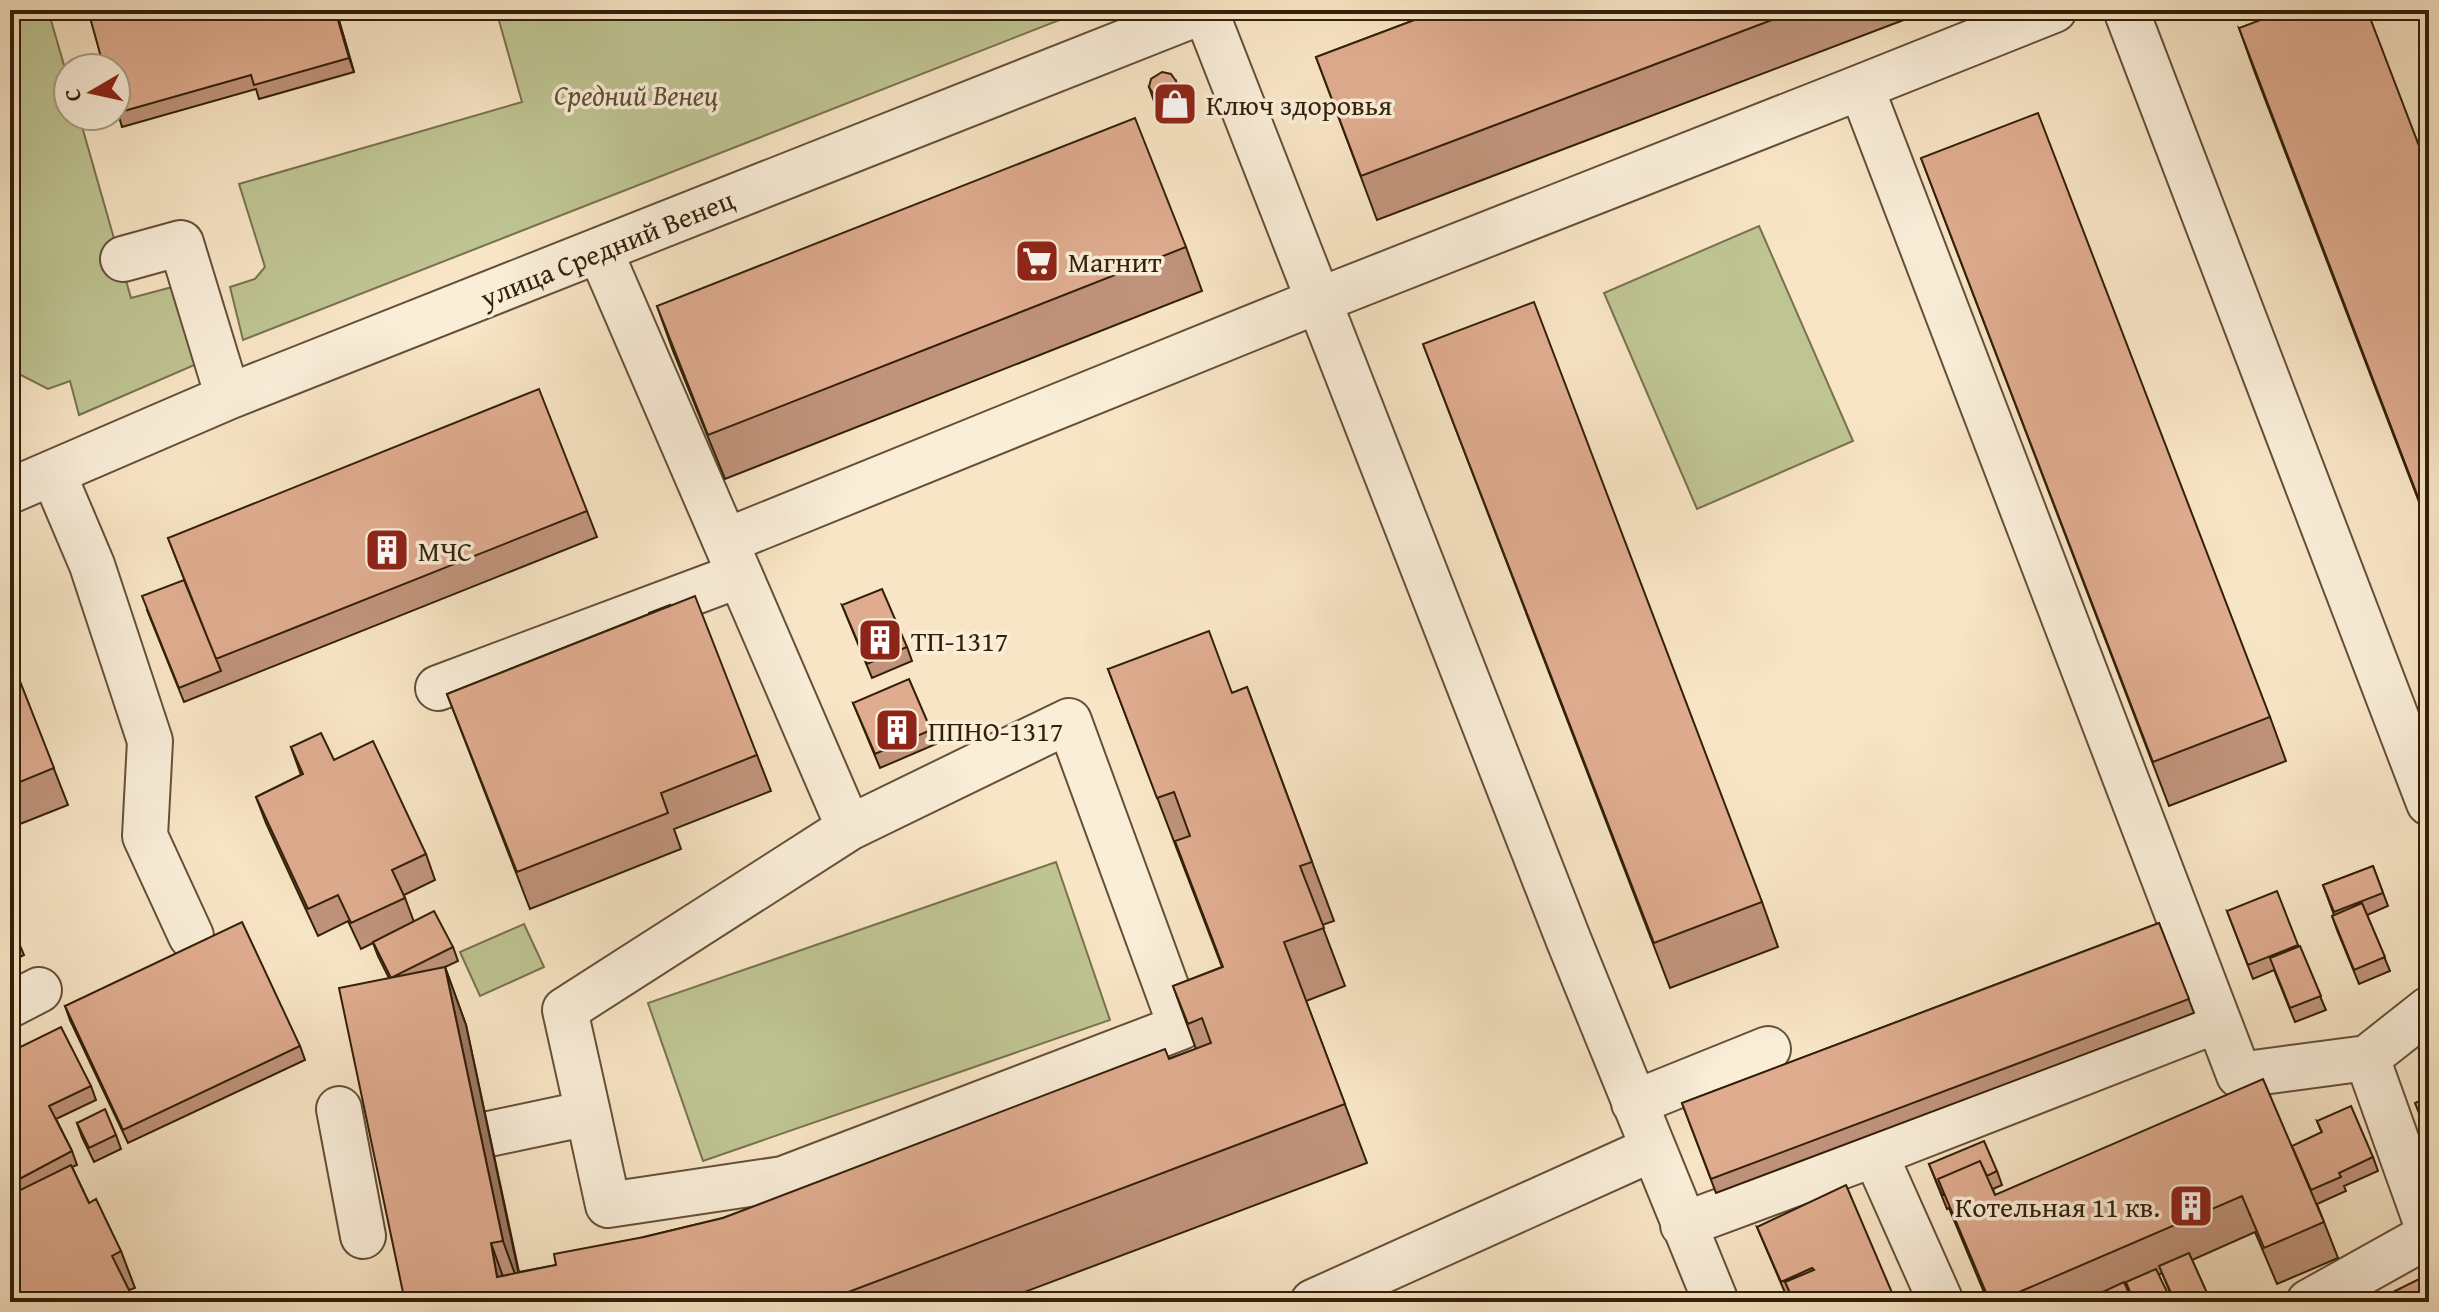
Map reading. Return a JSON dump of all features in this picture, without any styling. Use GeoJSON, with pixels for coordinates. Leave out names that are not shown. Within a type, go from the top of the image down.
{"type":"FeatureCollection","features":[{"type":"Feature","properties":{"kind":"street"},"geometry":{"type":"LineString","coordinates":[[1206,10],[1652,1149],[1716,1302]]}},
{"type":"Feature","properties":{"kind":"street","name":"улица Средний Венец"},"geometry":{"type":"LineString","coordinates":[[10,491],[228,397],[1206,10]]}},
{"type":"Feature","properties":{"kind":"street"},"geometry":{"type":"LineString","coordinates":[[438,688],[1320,300],[2054,10]]}},
{"type":"Feature","properties":{"kind":"street"},"geometry":{"type":"LineString","coordinates":[[2126,10],[2429,803]]}},
{"type":"Feature","properties":{"kind":"street"},"geometry":{"type":"LineString","coordinates":[[1861,87],[2153,897],[2218,1020],[2239,1075],[2367,1058],[2429,1009]]}},
{"type":"Feature","properties":{"kind":"street"},"geometry":{"type":"LineString","coordinates":[[123,259],[181,243],[228,397]]}},
{"type":"Feature","properties":{"kind":"street"},"geometry":{"type":"LineString","coordinates":[[600,251],[849,828]]}},
{"type":"Feature","properties":{"kind":"street"},"geometry":{"type":"LineString","coordinates":[[53,473],[92,565],[150,741],[145,836],[191,936]]}},
{"type":"Feature","properties":{"kind":"street"},"geometry":{"type":"LineString","coordinates":[[1069,721],[1181,1027],[783,1179],[608,1205],[588,1113],[565,1010],[849,828],[1069,721]]}},
{"type":"Feature","properties":{"kind":"street"},"geometry":{"type":"LineString","coordinates":[[1683,1225],[2218,1020]]}},
{"type":"Feature","properties":{"kind":"street"},"geometry":{"type":"LineString","coordinates":[[1634,1103],[1768,1049]]}},
{"type":"Feature","properties":{"kind":"street"},"geometry":{"type":"LineString","coordinates":[[2309,1302],[2429,1233],[2367,1058]]}},
{"type":"Feature","properties":{"kind":"street"},"geometry":{"type":"LineString","coordinates":[[339,1109],[366,1161],[363,1236]]}},
{"type":"Feature","properties":{"kind":"street"},"geometry":{"type":"LineString","coordinates":[[489,1134],[588,1113]]}},
{"type":"Feature","properties":{"kind":"street"},"geometry":{"type":"LineString","coordinates":[[1313,1302],[1652,1149]]}},
{"type":"Feature","properties":{"kind":"street"},"geometry":{"type":"LineString","coordinates":[[1875,1154],[1941,1302]]}},
{"type":"Feature","properties":{"kind":"green space"},"geometry":{"type":"Polygon","coordinates":[[[10,10],[48,10],[60,52],[52,52],[52,132],[84,132],[131,298],[176,286],[199,363],[79,415],[70,381],[48,389],[15,372],[10,352],[10,10]]]}},
{"type":"Feature","properties":{"kind":"green space","name":"Средний Венец"},"geometry":{"type":"Polygon","coordinates":[[[496,10],[1085,10],[243,340],[230,287],[255,279],[265,267],[239,184],[522,102],[496,10]]]}},
{"type":"Feature","properties":{"kind":"green space"},"geometry":{"type":"Polygon","coordinates":[[[1759,226],[1853,441],[1697,509],[1604,293],[1759,226]]]}},
{"type":"Feature","properties":{"kind":"green space"},"geometry":{"type":"Polygon","coordinates":[[[1056,862],[1110,1020],[703,1161],[648,1003],[1056,862]]]}},
{"type":"Feature","properties":{"kind":"green space"},"geometry":{"type":"Polygon","coordinates":[[[524,924],[544,967],[480,996],[460,952],[524,924]]]}},
{"type":"Feature","properties":{"kind":"building"},"geometry":{"type":"Polygon","coordinates":[[[88,10],[335,10],[349,58],[254,85],[251,75],[132,109],[132,52],[100,52],[88,10]]]}},
{"type":"Feature","properties":{"kind":"building"},"geometry":{"type":"Polygon","coordinates":[[[1441,10],[1798,10],[1361,176],[1316,57],[1441,10]]]}},
{"type":"Feature","properties":{"kind":"building"},"geometry":{"type":"Polygon","coordinates":[[[2287,10],[2367,10],[2429,172],[2429,526],[2239,28],[2287,10]]]}},
{"type":"Feature","properties":{"kind":"building"},"geometry":{"type":"Polygon","coordinates":[[[1162,72],[1171,74],[1177,90],[1165,100],[1156,98],[1149,87],[1151,79],[1162,72]]]}},
{"type":"Feature","properties":{"kind":"building"},"geometry":{"type":"Polygon","coordinates":[[[2038,113],[2270,717],[2153,762],[1921,158],[2038,113]]]}},
{"type":"Feature","properties":{"kind":"building"},"geometry":{"type":"Polygon","coordinates":[[[1135,118],[1186,247],[708,435],[657,306],[1135,118]]]}},
{"type":"Feature","properties":{"kind":"building"},"geometry":{"type":"Polygon","coordinates":[[[1534,302],[1762,902],[1654,943],[1423,344],[1534,302]]]}},
{"type":"Feature","properties":{"kind":"building","name":"МЧС"},"geometry":{"type":"Polygon","coordinates":[[[539,389],[587,511],[216,659],[168,538],[539,389]]]}},
{"type":"Feature","properties":{"kind":"building"},"geometry":{"type":"Polygon","coordinates":[[[184,580],[221,671],[179,688],[142,596],[184,580]]]}},
{"type":"Feature","properties":{"kind":"building","name":"ТП-1317"},"geometry":{"type":"Polygon","coordinates":[[[882,589],[907,647],[867,664],[842,605],[882,589]]]}},
{"type":"Feature","properties":{"kind":"building"},"geometry":{"type":"Polygon","coordinates":[[[695,596],[757,755],[661,793],[668,813],[517,872],[447,694],[695,596]]]}},
{"type":"Feature","properties":{"kind":"building"},"geometry":{"type":"Polygon","coordinates":[[[1209,631],[1232,693],[1247,687],[1312,862],[1300,866],[1324,928],[1284,942],[1345,1104],[822,1302],[405,1302],[339,988],[445,967],[503,1241],[491,1243],[497,1277],[556,1265],[554,1254],[723,1218],[1165,1049],[1169,1059],[1211,1043],[1202,1018],[1188,1024],[1173,986],[1223,967],[1175,841],[1190,836],[1174,792],[1157,798],[1108,669],[1209,631]]]}},
{"type":"Feature","properties":{"kind":"building"},"geometry":{"type":"Polygon","coordinates":[[[10,656],[54,768],[10,786],[10,656]]]}},
{"type":"Feature","properties":{"kind":"building","name":"ППНО-1317"},"geometry":{"type":"Polygon","coordinates":[[[909,679],[931,730],[875,754],[853,703],[909,679]]]}},
{"type":"Feature","properties":{"kind":"building"},"geometry":{"type":"Polygon","coordinates":[[[321,733],[334,760],[373,741],[426,854],[392,870],[405,898],[351,923],[338,895],[308,909],[256,797],[303,774],[291,747],[321,733]]]}},
{"type":"Feature","properties":{"kind":"building"},"geometry":{"type":"Polygon","coordinates":[[[2373,866],[2383,893],[2334,912],[2323,885],[2373,866]]]}},
{"type":"Feature","properties":{"kind":"building"},"geometry":{"type":"Polygon","coordinates":[[[2277,891],[2298,945],[2248,965],[2227,911],[2277,891]]]}},
{"type":"Feature","properties":{"kind":"building"},"geometry":{"type":"Polygon","coordinates":[[[2362,903],[2385,957],[2354,970],[2332,916],[2362,903]]]}},
{"type":"Feature","properties":{"kind":"building"},"geometry":{"type":"Polygon","coordinates":[[[434,911],[453,947],[391,978],[373,942],[434,911]]]}},
{"type":"Feature","properties":{"kind":"building"},"geometry":{"type":"Polygon","coordinates":[[[10,922],[19,941],[10,946],[10,922]]]}},
{"type":"Feature","properties":{"kind":"building"},"geometry":{"type":"Polygon","coordinates":[[[242,922],[300,1046],[123,1130],[65,1006],[242,922]]]}},
{"type":"Feature","properties":{"kind":"building"},"geometry":{"type":"Polygon","coordinates":[[[2159,923],[2189,999],[1711,1179],[1682,1103],[2159,923]]]}},
{"type":"Feature","properties":{"kind":"building"},"geometry":{"type":"Polygon","coordinates":[[[2300,946],[2321,996],[2290,1008],[2270,958],[2300,946]]]}},
{"type":"Feature","properties":{"kind":"building"},"geometry":{"type":"Polygon","coordinates":[[[61,1027],[91,1086],[49,1106],[72,1151],[10,1184],[10,1052],[61,1027]]]}},
{"type":"Feature","properties":{"kind":"building","name":"Котельная 11 кв."},"geometry":{"type":"Polygon","coordinates":[[[2263,1079],[2324,1222],[2264,1248],[2242,1196],[1990,1302],[1938,1179],[1980,1161],[1995,1195],[2263,1079]]]}},
{"type":"Feature","properties":{"kind":"building"},"geometry":{"type":"Polygon","coordinates":[[[2429,1097],[2429,1138],[2415,1103],[2429,1097]]]}},
{"type":"Feature","properties":{"kind":"building"},"geometry":{"type":"Polygon","coordinates":[[[2351,1106],[2373,1157],[2339,1173],[2341,1177],[2311,1190],[2292,1146],[2322,1132],[2317,1121],[2351,1106]]]}},
{"type":"Feature","properties":{"kind":"building"},"geometry":{"type":"Polygon","coordinates":[[[105,1109],[116,1135],[89,1148],[77,1123],[105,1109]]]}},
{"type":"Feature","properties":{"kind":"building"},"geometry":{"type":"Polygon","coordinates":[[[1984,1141],[1997,1171],[1987,1176],[1980,1161],[1938,1179],[1942,1195],[1929,1164],[1984,1141]]]}},
{"type":"Feature","properties":{"kind":"building"},"geometry":{"type":"Polygon","coordinates":[[[71,1165],[89,1203],[96,1199],[121,1251],[112,1256],[135,1302],[10,1302],[10,1195],[71,1165]]]}},
{"type":"Feature","properties":{"kind":"building"},"geometry":{"type":"Polygon","coordinates":[[[1846,1185],[1896,1302],[1794,1302],[1785,1282],[1814,1270],[1812,1268],[1781,1282],[1757,1227],[1846,1185]]]}},
{"type":"Feature","properties":{"kind":"building"},"geometry":{"type":"Polygon","coordinates":[[[2189,1253],[2211,1302],[2175,1302],[2159,1266],[2189,1253]]]}},
{"type":"Feature","properties":{"kind":"building"},"geometry":{"type":"Polygon","coordinates":[[[2156,1269],[2172,1302],[2134,1302],[2126,1282],[2156,1269]]]}},
{"type":"Feature","properties":{"kind":"building"},"geometry":{"type":"Polygon","coordinates":[[[2429,1274],[2429,1302],[2373,1302],[2429,1274]]]}},
{"type":"Feature","properties":{"kind":"building"},"geometry":{"type":"Polygon","coordinates":[[[2124,1282],[2133,1302],[2097,1302],[2094,1296],[2124,1282]]]}},
{"type":"Feature","properties":{"kind":"building"},"geometry":{"type":"Polygon","coordinates":[[[1627,1292],[1631,1302],[1604,1302],[1627,1292]]]}},
{"type":"Feature","properties":{"kind":"building"},"geometry":{"type":"Polygon","coordinates":[[[2091,1295],[2094,1302],[2076,1302],[2091,1295]]]}},
{"type":"Feature","properties":{"kind":"place","name":"Ключ здоровья"},"geometry":{"type":"Point","coordinates":[1175,104]}},
{"type":"Feature","properties":{"kind":"place","name":"Магнит"},"geometry":{"type":"Point","coordinates":[1037,261]}},
{"type":"Feature","properties":{"kind":"place","name":"МЧС"},"geometry":{"type":"Point","coordinates":[387,550]}},
{"type":"Feature","properties":{"kind":"place","name":"ТП-1317"},"geometry":{"type":"Point","coordinates":[880,640]}},
{"type":"Feature","properties":{"kind":"place","name":"ППНО-1317"},"geometry":{"type":"Point","coordinates":[897,730]}},
{"type":"Feature","properties":{"kind":"place","name":"Котельная 11 кв."},"geometry":{"type":"Point","coordinates":[2191,1206]}}]}
